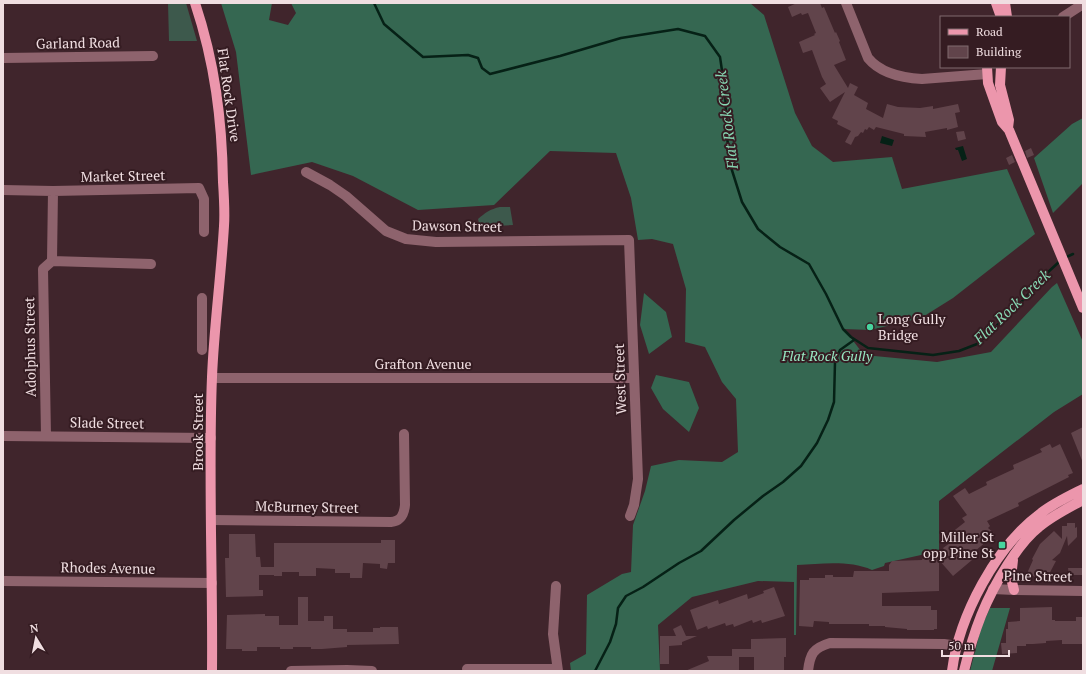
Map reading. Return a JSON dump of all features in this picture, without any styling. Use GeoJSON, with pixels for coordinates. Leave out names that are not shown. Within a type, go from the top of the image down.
{"type":"FeatureCollection","features":[{"type":"Feature","properties":{"kind":"main road","name":"Flat Rock Drive"},"geometry":{"type":"LineString","coordinates":[[196,3],[211,54],[216,79],[223,149],[224,193]]}},
{"type":"Feature","properties":{"kind":"main road"},"geometry":{"type":"LineString","coordinates":[[991,3],[992,16]]}},
{"type":"Feature","properties":{"kind":"main road"},"geometry":{"type":"LineString","coordinates":[[996,3],[1001,16]]}},
{"type":"Feature","properties":{"kind":"main road"},"geometry":{"type":"LineString","coordinates":[[1005,3],[1007,16]]}},
{"type":"Feature","properties":{"kind":"main road"},"geometry":{"type":"LineString","coordinates":[[1001,68],[1000,85],[1009,120],[1008,129]]}},
{"type":"Feature","properties":{"kind":"main road"},"geometry":{"type":"LineString","coordinates":[[989,69],[1000,98],[1004,100]]}},
{"type":"Feature","properties":{"kind":"main road"},"geometry":{"type":"LineString","coordinates":[[989,69],[993,97],[1002,122],[1008,129],[1083,308]]}},
{"type":"Feature","properties":{"kind":"main road","name":"Brook Street"},"geometry":{"type":"LineString","coordinates":[[212,671],[212,378],[224,224],[224,193]]}},
{"type":"Feature","properties":{"kind":"main road"},"geometry":{"type":"LineString","coordinates":[[952,671],[957,646],[970,608],[980,588],[1005,550],[1014,538],[1030,522],[1047,508],[1083,488]]}},
{"type":"Feature","properties":{"kind":"main road"},"geometry":{"type":"LineString","coordinates":[[964,671],[982,611],[993,589],[1014,556],[1028,536],[1038,527],[1047,520],[1083,500]]}},
{"type":"Feature","properties":{"kind":"main road"},"geometry":{"type":"LineString","coordinates":[[1014,556],[1011,578],[1014,590]]}},
{"type":"Feature","properties":{"kind":"main road"},"geometry":{"type":"LineString","coordinates":[[980,588],[993,589]]}},
{"type":"Feature","properties":{"kind":"main road"},"geometry":{"type":"LineString","coordinates":[[957,646],[970,648]]}},
{"type":"Feature","properties":{"kind":"street"},"geometry":{"type":"LineString","coordinates":[[846,3],[868,58],[872,63],[892,74],[906,78],[922,79],[989,69]]}},
{"type":"Feature","properties":{"kind":"street"},"geometry":{"type":"LineString","coordinates":[[1064,16],[1083,4]]}},
{"type":"Feature","properties":{"kind":"street","name":"Garland Road"},"geometry":{"type":"LineString","coordinates":[[3,58],[153,56]]}},
{"type":"Feature","properties":{"kind":"street","name":"Dawson Street"},"geometry":{"type":"LineString","coordinates":[[306,172],[341,192],[386,232],[406,239],[436,242],[629,240]]}},
{"type":"Feature","properties":{"kind":"street","name":"Market Street"},"geometry":{"type":"LineString","coordinates":[[3,190],[53,191],[199,188],[204,199],[204,232]]}},
{"type":"Feature","properties":{"kind":"street","name":"Adolphus Street"},"geometry":{"type":"LineString","coordinates":[[46,436],[43,270],[52,261],[53,191]]}},
{"type":"Feature","properties":{"kind":"street","name":"West Street"},"geometry":{"type":"LineString","coordinates":[[629,240],[638,479],[634,505],[630,516]]}},
{"type":"Feature","properties":{"kind":"street"},"geometry":{"type":"LineString","coordinates":[[52,261],[151,264]]}},
{"type":"Feature","properties":{"kind":"street"},"geometry":{"type":"LineString","coordinates":[[202,298],[202,350]]}},
{"type":"Feature","properties":{"kind":"street"},"geometry":{"type":"LineString","coordinates":[[202,320],[216,322]]}},
{"type":"Feature","properties":{"kind":"street","name":"Grafton Avenue"},"geometry":{"type":"LineString","coordinates":[[212,378],[634,378]]}},
{"type":"Feature","properties":{"kind":"street","name":"McBurney Street"},"geometry":{"type":"LineString","coordinates":[[212,520],[390,522],[400,519],[403,515],[405,505],[404,434]]}},
{"type":"Feature","properties":{"kind":"street","name":"Slade Street"},"geometry":{"type":"LineString","coordinates":[[3,436],[211,438]]}},
{"type":"Feature","properties":{"kind":"street","name":"Rhodes Avenue"},"geometry":{"type":"LineString","coordinates":[[3,581],[212,583]]}},
{"type":"Feature","properties":{"kind":"street"},"geometry":{"type":"LineString","coordinates":[[467,669],[558,670],[553,634],[556,586]]}},
{"type":"Feature","properties":{"kind":"street","name":"Pine Street"},"geometry":{"type":"LineString","coordinates":[[993,589],[1083,591]]}},
{"type":"Feature","properties":{"kind":"street"},"geometry":{"type":"LineString","coordinates":[[808,671],[809,660],[813,652],[820,646],[830,643],[944,644],[957,646]]}},
{"type":"Feature","properties":{"kind":"street"},"geometry":{"type":"LineString","coordinates":[[290,671],[372,671]]}},
{"type":"Feature","properties":{"kind":"shaded area"},"geometry":{"type":"Polygon","coordinates":[[[168,3],[186,3],[197,41],[169,41],[168,3]]]}},
{"type":"Feature","properties":{"kind":"shaded area"},"geometry":{"type":"Polygon","coordinates":[[[882,136],[894,140],[892,146],[880,143],[882,136]]]}},
{"type":"Feature","properties":{"kind":"shaded area"},"geometry":{"type":"Polygon","coordinates":[[[963,146],[967,159],[962,161],[958,150],[955,148],[963,146]]]}},
{"type":"Feature","properties":{"kind":"shaded area"},"geometry":{"type":"Polygon","coordinates":[[[510,207],[513,225],[480,227],[478,219],[493,209],[510,207]]]}},
{"type":"Feature","properties":{"kind":"green space","name":"Flat Rock Gully"},"geometry":{"type":"Polygon","coordinates":[[[221,3],[272,3],[269,20],[288,25],[296,13],[291,3],[750,3],[764,15],[795,113],[812,146],[833,162],[892,157],[902,189],[1007,169],[1035,234],[953,298],[921,318],[870,330],[844,329],[864,355],[937,362],[991,352],[1057,283],[1083,342],[1083,394],[1054,412],[939,501],[939,551],[885,563],[884,566],[872,570],[845,564],[797,565],[796,635],[794,635],[794,582],[758,581],[692,597],[658,625],[660,671],[571,671],[570,663],[586,654],[587,595],[622,574],[631,572],[633,525],[645,491],[651,466],[679,460],[722,462],[738,452],[736,399],[722,382],[705,347],[685,342],[686,289],[673,244],[652,239],[638,240],[631,198],[616,153],[550,151],[494,205],[418,210],[353,176],[312,162],[251,175],[236,52],[221,3]]]}},
{"type":"Feature","properties":{"kind":"green space"},"geometry":{"type":"Polygon","coordinates":[[[1083,118],[1083,183],[1053,213],[1034,158],[1072,124],[1083,118]]]}},
{"type":"Feature","properties":{"kind":"green space"},"geometry":{"type":"Polygon","coordinates":[[[644,293],[666,312],[672,337],[649,354],[640,325],[644,293]]]}},
{"type":"Feature","properties":{"kind":"green space"},"geometry":{"type":"Polygon","coordinates":[[[656,375],[689,382],[699,408],[689,432],[663,409],[651,388],[656,375]]]}},
{"type":"Feature","properties":{"kind":"green space"},"geometry":{"type":"Polygon","coordinates":[[[990,608],[1010,608],[992,671],[970,671],[981,628],[990,608]]]}},
{"type":"Feature","properties":{"kind":"building"},"geometry":{"type":"Polygon","coordinates":[[[797,3],[820,3],[822,8],[824,7],[840,41],[839,42],[846,60],[834,65],[848,88],[850,83],[858,87],[854,95],[868,103],[866,109],[883,118],[887,104],[898,107],[920,108],[933,106],[933,109],[958,104],[960,112],[955,113],[958,127],[947,130],[947,128],[925,132],[926,137],[904,136],[904,134],[876,127],[874,130],[869,127],[867,130],[865,129],[863,133],[861,132],[855,137],[851,145],[845,142],[851,131],[837,124],[838,121],[832,118],[845,92],[830,102],[820,88],[826,84],[812,50],[803,53],[799,42],[815,35],[814,34],[816,33],[808,13],[802,15],[801,13],[792,17],[788,7],[797,3]]]}},
{"type":"Feature","properties":{"kind":"building"},"geometry":{"type":"Polygon","coordinates":[[[964,131],[966,139],[958,141],[956,132],[964,131]]]}},
{"type":"Feature","properties":{"kind":"building"},"geometry":{"type":"Polygon","coordinates":[[[1031,148],[1034,155],[1027,158],[1025,151],[1031,148]]]}},
{"type":"Feature","properties":{"kind":"building"},"geometry":{"type":"Polygon","coordinates":[[[1012,155],[1015,162],[1009,165],[1006,158],[1012,155]]]}},
{"type":"Feature","properties":{"kind":"building"},"geometry":{"type":"Polygon","coordinates":[[[1083,427],[1083,463],[1071,433],[1083,427]]]}},
{"type":"Feature","properties":{"kind":"building"},"geometry":{"type":"Polygon","coordinates":[[[1050,444],[1052,448],[1060,444],[1073,473],[1068,475],[1069,477],[1018,503],[1019,506],[987,521],[990,526],[988,528],[995,534],[974,552],[975,554],[971,557],[972,560],[953,576],[939,560],[939,591],[882,593],[882,606],[931,606],[931,610],[937,610],[937,629],[907,630],[885,626],[869,626],[869,624],[829,624],[829,622],[814,621],[813,627],[799,626],[800,580],[809,580],[809,578],[825,578],[825,575],[833,575],[833,577],[853,577],[854,571],[889,571],[889,565],[892,561],[922,560],[923,558],[950,558],[943,548],[950,543],[946,537],[965,522],[962,518],[967,515],[953,496],[965,488],[969,494],[987,485],[986,482],[1014,469],[1013,465],[1042,452],[1040,449],[1050,444]]]}},
{"type":"Feature","properties":{"kind":"building"},"geometry":{"type":"Polygon","coordinates":[[[1067,523],[1075,523],[1075,528],[1077,527],[1077,537],[1068,546],[1067,536],[1060,553],[1052,560],[1056,561],[1046,580],[1041,577],[1040,579],[1033,576],[1031,581],[1025,578],[1033,560],[1032,559],[1040,544],[1054,531],[1062,539],[1062,526],[1067,526],[1067,523]]]}},
{"type":"Feature","properties":{"kind":"building"},"geometry":{"type":"Polygon","coordinates":[[[229,534],[255,534],[256,557],[260,557],[261,567],[274,567],[274,543],[381,543],[381,540],[395,540],[395,563],[388,563],[387,569],[380,568],[380,564],[363,563],[362,578],[350,578],[350,573],[335,573],[335,569],[316,568],[316,576],[299,576],[299,572],[282,572],[282,576],[259,575],[259,590],[263,590],[263,596],[226,597],[225,558],[229,558],[229,534]]]}},
{"type":"Feature","properties":{"kind":"building"},"geometry":{"type":"Polygon","coordinates":[[[1068,568],[1083,568],[1083,575],[1069,575],[1068,568]]]}},
{"type":"Feature","properties":{"kind":"building"},"geometry":{"type":"Polygon","coordinates":[[[774,587],[785,616],[762,623],[761,620],[753,623],[752,620],[734,627],[733,624],[726,626],[725,623],[708,629],[707,626],[697,630],[690,610],[718,600],[719,604],[747,594],[748,599],[764,593],[763,591],[774,587]]]}},
{"type":"Feature","properties":{"kind":"building"},"geometry":{"type":"Polygon","coordinates":[[[298,597],[308,597],[308,621],[324,621],[324,616],[333,616],[333,629],[347,629],[347,632],[373,632],[373,628],[398,627],[399,644],[347,645],[347,647],[322,649],[311,649],[311,647],[280,649],[280,647],[257,647],[257,651],[226,649],[227,615],[265,614],[265,616],[279,616],[279,625],[298,625],[298,597]]]}},
{"type":"Feature","properties":{"kind":"building"},"geometry":{"type":"Polygon","coordinates":[[[1052,607],[1052,620],[1055,621],[1076,621],[1076,617],[1083,617],[1083,644],[1062,644],[1062,640],[1046,641],[1046,643],[1017,646],[1017,653],[1002,654],[1001,643],[1006,643],[1006,629],[1008,629],[1008,622],[1020,621],[1020,608],[1052,607]]]}},
{"type":"Feature","properties":{"kind":"building"},"geometry":{"type":"Polygon","coordinates":[[[681,625],[686,636],[697,636],[682,642],[682,645],[669,646],[669,664],[660,664],[660,636],[676,636],[673,629],[681,625]]]}},
{"type":"Feature","properties":{"kind":"building"},"geometry":{"type":"Polygon","coordinates":[[[786,638],[784,671],[754,671],[754,657],[739,657],[739,671],[685,671],[709,661],[707,656],[732,656],[732,649],[751,649],[751,639],[786,638]]]}},
{"type":"Feature","properties":{"kind":"waterway","name":"Flat Rock Creek"},"geometry":{"type":"LineString","coordinates":[[374,3],[384,24],[423,57],[468,55],[478,58],[482,68],[490,74],[621,38],[678,29],[705,36],[720,57],[725,91],[730,164],[742,202],[758,229],[780,247],[809,264],[843,329],[851,337],[868,348],[933,355],[959,351],[977,344],[1017,307],[1046,274],[1060,261]]}},
{"type":"Feature","properties":{"kind":"waterway","name":"Flat Rock Creek"},"geometry":{"type":"LineString","coordinates":[[1064,258],[1073,254]]}},
{"type":"Feature","properties":{"kind":"waterway"},"geometry":{"type":"LineString","coordinates":[[595,671],[610,642],[616,624],[618,608],[626,596],[701,551],[734,520],[801,466],[817,443],[828,420],[834,402],[835,362],[840,350],[854,340]]}},
{"type":"Feature","properties":{"kind":"place","name":"Long Gully Bridge"},"geometry":{"type":"Point","coordinates":[870,327]}},
{"type":"Feature","properties":{"kind":"place","name":"Miller St opp Pine St"},"geometry":{"type":"Point","coordinates":[1002,545]}}]}
